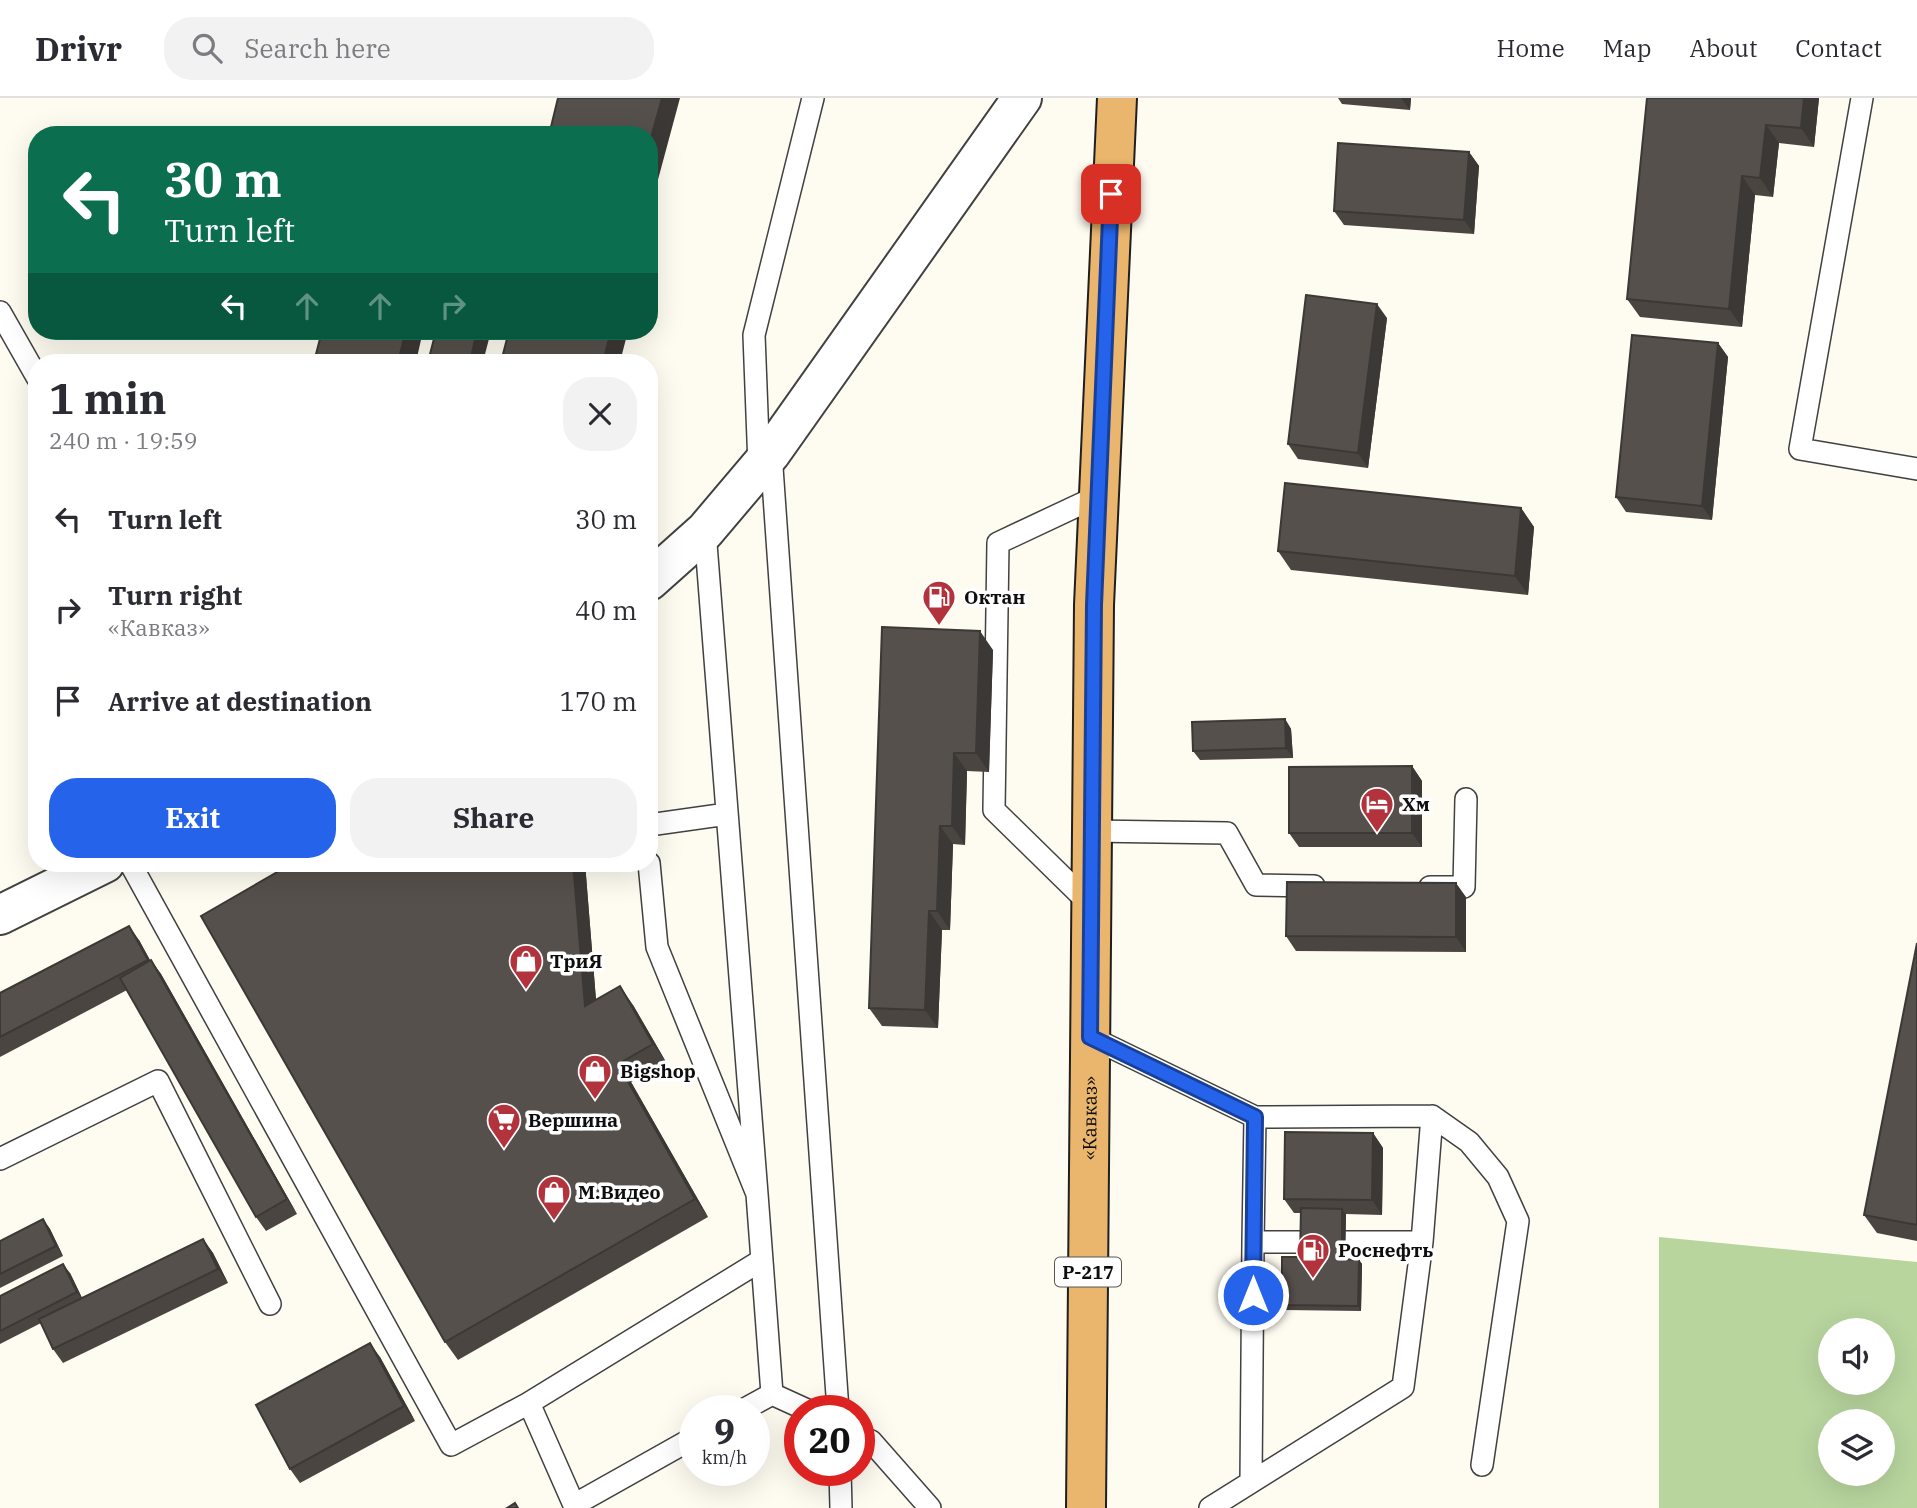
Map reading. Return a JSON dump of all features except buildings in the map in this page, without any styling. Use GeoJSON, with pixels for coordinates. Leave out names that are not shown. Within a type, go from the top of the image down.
{"type":"FeatureCollection","features":[{"type":"Feature","properties":{"kind":"highway","name":"«Кавказ»"},"geometry":{"type":"LineString","coordinates":[[1086,1508],[1094,605],[1117,98]]}},
{"type":"Feature","properties":{"kind":"street"},"geometry":{"type":"LineString","coordinates":[[658,573],[705,531],[765,460],[1022,98]]}},
{"type":"Feature","properties":{"kind":"street"},"geometry":{"type":"LineString","coordinates":[[0,915],[87,872]]}},
{"type":"Feature","properties":{"kind":"lane"},"geometry":{"type":"LineString","coordinates":[[813,98],[754,335],[837,1395]]}},
{"type":"Feature","properties":{"kind":"lane"},"geometry":{"type":"LineString","coordinates":[[1862,98],[1800,449],[1917,469]]}},
{"type":"Feature","properties":{"kind":"lane"},"geometry":{"type":"LineString","coordinates":[[0,312],[28,361]]}},
{"type":"Feature","properties":{"kind":"lane"},"geometry":{"type":"LineString","coordinates":[[1091,905],[994,810],[998,543],[1098,496]]}},
{"type":"Feature","properties":{"kind":"lane"},"geometry":{"type":"LineString","coordinates":[[705,531],[772,1394],[784,1399]]}},
{"type":"Feature","properties":{"kind":"lane"},"geometry":{"type":"LineString","coordinates":[[1409,886],[1464,887],[1466,799]]}},
{"type":"Feature","properties":{"kind":"lane"},"geometry":{"type":"LineString","coordinates":[[658,824],[727,814]]}},
{"type":"Feature","properties":{"kind":"lane"},"geometry":{"type":"LineString","coordinates":[[1091,831],[1227,833],[1256,885],[1339,886]]}},
{"type":"Feature","properties":{"kind":"lane"},"geometry":{"type":"LineString","coordinates":[[135,872],[451,1445],[529,1403],[762,1259]]}},
{"type":"Feature","properties":{"kind":"lane"},"geometry":{"type":"LineString","coordinates":[[650,872],[657,947],[757,1194]]}},
{"type":"Feature","properties":{"kind":"lane"},"geometry":{"type":"LineString","coordinates":[[1090,1037],[1255,1117],[1432,1116],[1469,1142],[1498,1177],[1517,1221],[1482,1465]]}},
{"type":"Feature","properties":{"kind":"lane"},"geometry":{"type":"LineString","coordinates":[[0,1160],[158,1081],[270,1304]]}},
{"type":"Feature","properties":{"kind":"lane"},"geometry":{"type":"LineString","coordinates":[[1210,1508],[1403,1387],[1422,1242],[1432,1116]]}},
{"type":"Feature","properties":{"kind":"lane"},"geometry":{"type":"LineString","coordinates":[[1251,1482],[1255,1117]]}},
{"type":"Feature","properties":{"kind":"lane"},"geometry":{"type":"LineString","coordinates":[[1253,1242],[1422,1242]]}},
{"type":"Feature","properties":{"kind":"lane"},"geometry":{"type":"LineString","coordinates":[[529,1403],[574,1505],[679,1446]]}},
{"type":"Feature","properties":{"kind":"lane"},"geometry":{"type":"LineString","coordinates":[[875,1444],[930,1508]]}},
{"type":"Feature","properties":{"kind":"lane"},"geometry":{"type":"LineString","coordinates":[[840,1486],[841,1508]]}},
{"type":"Feature","properties":{"kind":"green space"},"geometry":{"type":"Polygon","coordinates":[[[1659,1237],[1917,1262],[1917,1508],[1659,1508],[1659,1237]]]}},
{"type":"Feature","properties":{"kind":"place","name":"Октан"},"geometry":{"type":"Point","coordinates":[939,627]}},
{"type":"Feature","properties":{"kind":"place","name":"Хм"},"geometry":{"type":"Point","coordinates":[1377,834]}},
{"type":"Feature","properties":{"kind":"place","name":"ТриЯ"},"geometry":{"type":"Point","coordinates":[526,991]}},
{"type":"Feature","properties":{"kind":"place","name":"Bigshop"},"geometry":{"type":"Point","coordinates":[595,1101]}},
{"type":"Feature","properties":{"kind":"place","name":"Вершина"},"geometry":{"type":"Point","coordinates":[504,1150]}},
{"type":"Feature","properties":{"kind":"place","name":"М.Видео"},"geometry":{"type":"Point","coordinates":[554,1222]}},
{"type":"Feature","properties":{"kind":"place","name":"Роснефть"},"geometry":{"type":"Point","coordinates":[1313,1280]}},
{"type":"Feature","properties":{"kind":"route"},"geometry":{"type":"LineString","coordinates":[[1111,194],[1094,605],[1090,1037],[1255,1117],[1253,1295]]}}]}
